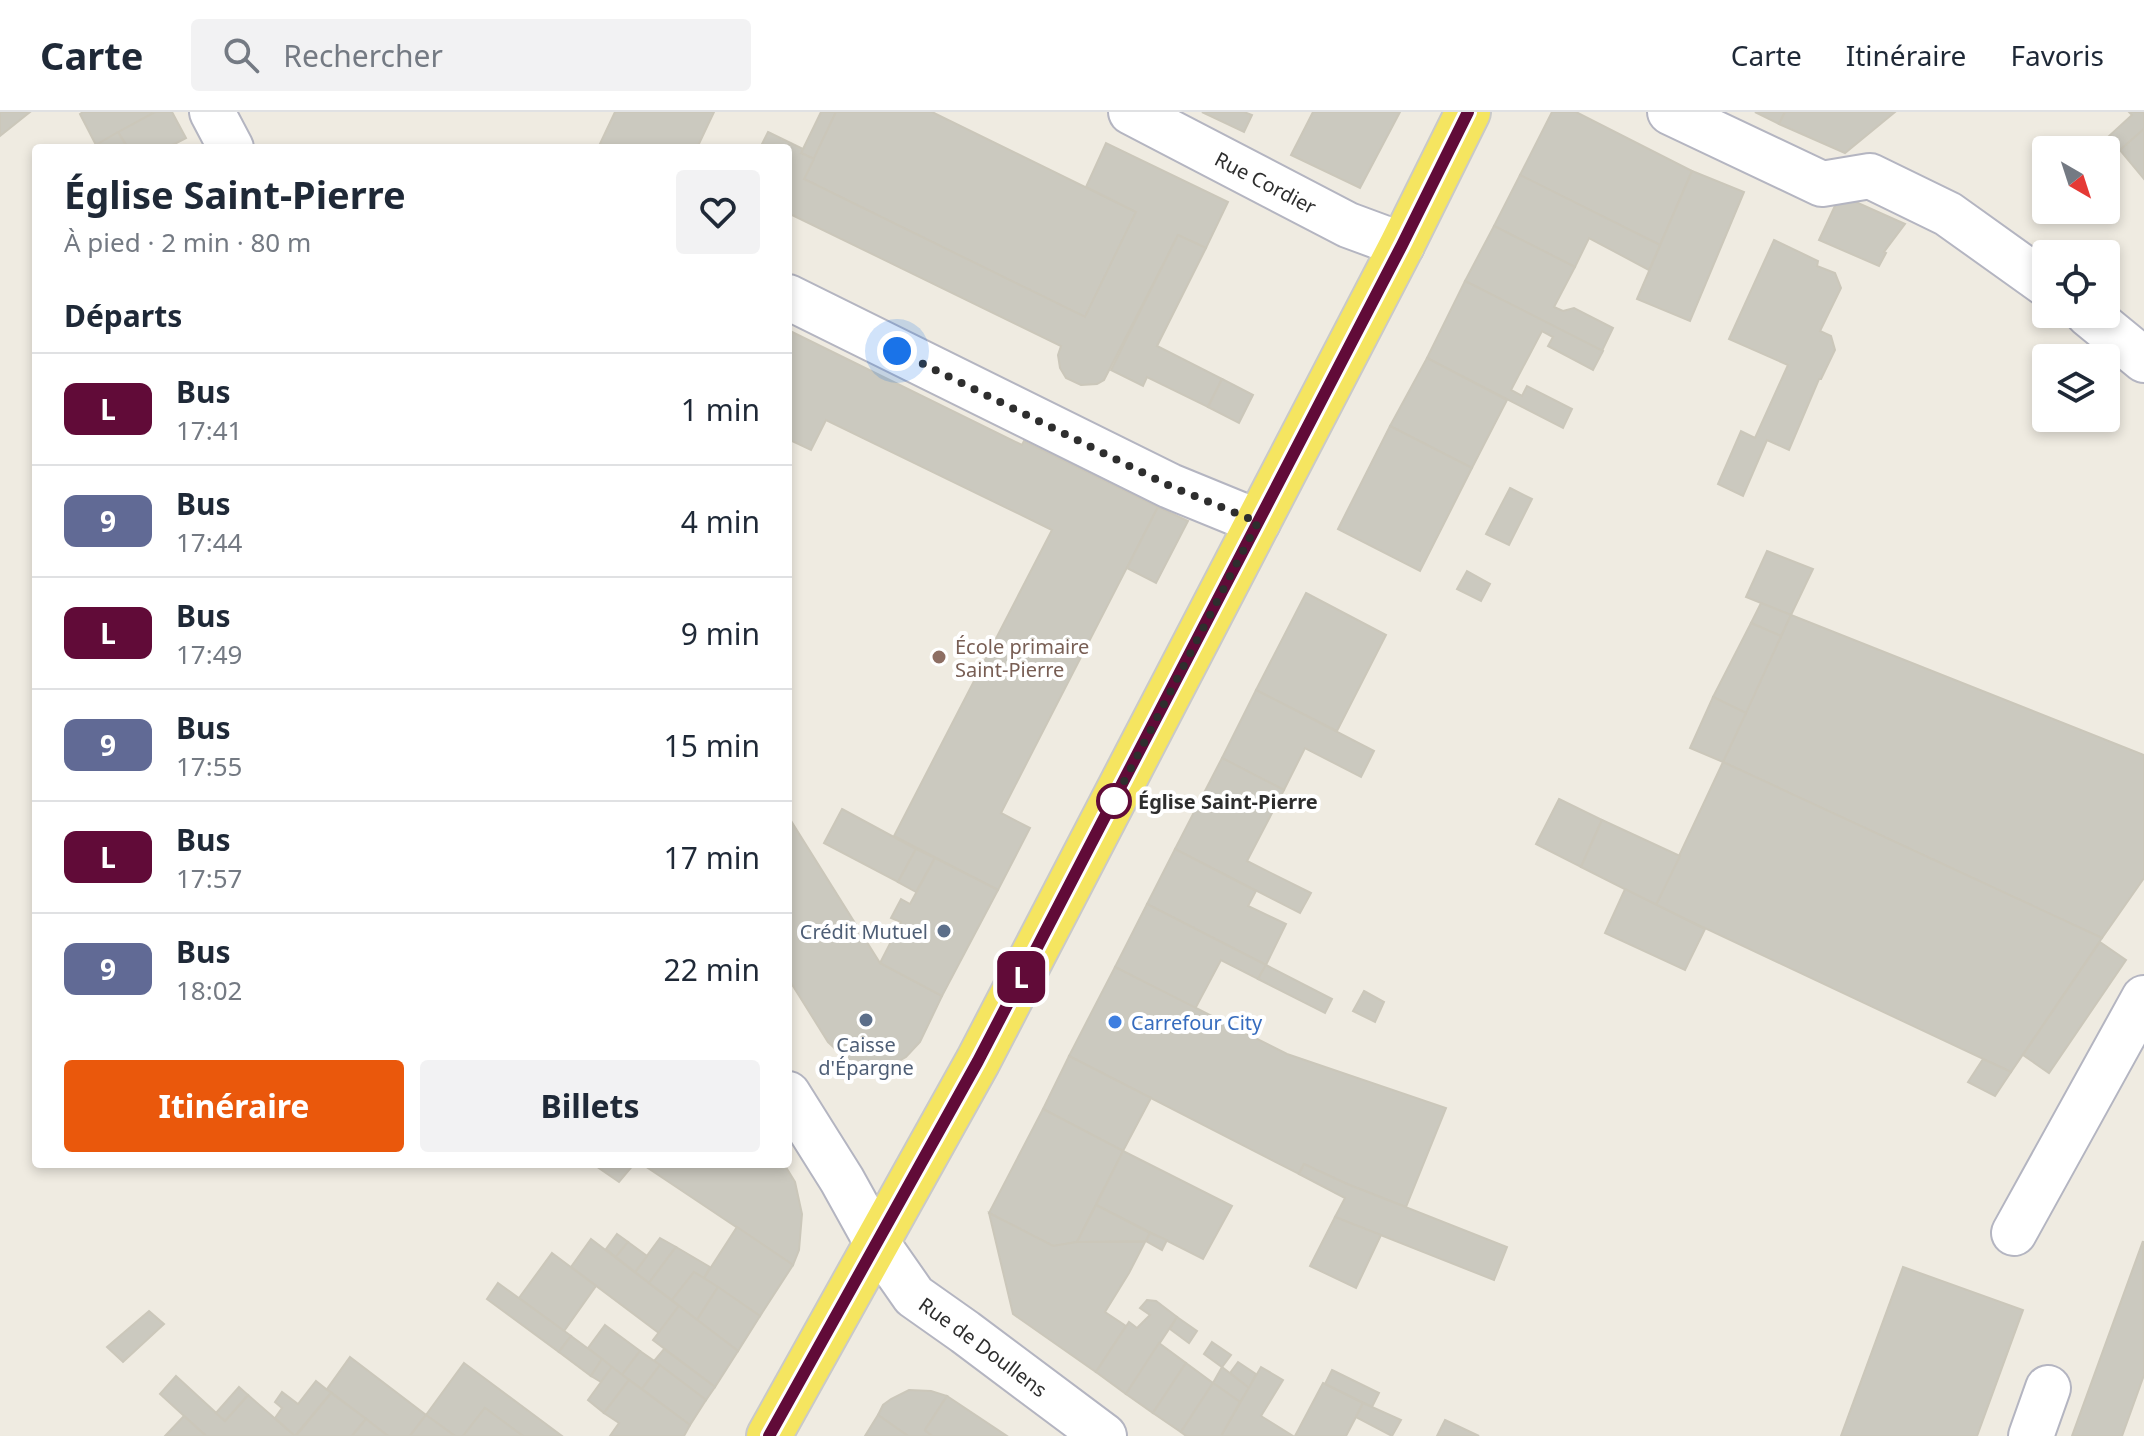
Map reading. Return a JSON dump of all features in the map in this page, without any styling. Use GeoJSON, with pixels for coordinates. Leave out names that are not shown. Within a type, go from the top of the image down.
{"type":"FeatureCollection","features":[{"type":"Feature","properties":{"kind":"main road"},"geometry":{"type":"LineString","coordinates":[[769,1436],[978,1061],[1468,112]]}},
{"type":"Feature","properties":{"kind":"street"},"geometry":{"type":"LineString","coordinates":[[212,112],[229,144]]}},
{"type":"Feature","properties":{"kind":"street","name":"Rue Cordier"},"geometry":{"type":"LineString","coordinates":[[1131,112],[1348,225],[1402,245]]}},
{"type":"Feature","properties":{"kind":"street"},"geometry":{"type":"LineString","coordinates":[[1670,112],[1822,184],[1870,176],[1948,214],[2032,274]]}},
{"type":"Feature","properties":{"kind":"street"},"geometry":{"type":"LineString","coordinates":[[792,299],[1170,486],[1258,522]]}},
{"type":"Feature","properties":{"kind":"street"},"geometry":{"type":"LineString","coordinates":[[2105,328],[2144,360]]}},
{"type":"Feature","properties":{"kind":"street"},"geometry":{"type":"LineString","coordinates":[[2014,1233],[2144,998]]}},
{"type":"Feature","properties":{"kind":"street","name":"Rue de Doullens"},"geometry":{"type":"LineString","coordinates":[[792,1100],[877,1243],[914,1296],[1104,1436]]}},
{"type":"Feature","properties":{"kind":"street"},"geometry":{"type":"LineString","coordinates":[[2031,1436],[2048,1388]]}},
{"type":"Feature","properties":{"kind":"building"},"geometry":{"type":"Polygon","coordinates":[[[0,112],[30,112],[0,136],[0,112]]]}},
{"type":"Feature","properties":{"kind":"building"},"geometry":{"type":"Polygon","coordinates":[[[83,112],[155,112],[98,144],[80,114],[83,112]]]}},
{"type":"Feature","properties":{"kind":"building"},"geometry":{"type":"Polygon","coordinates":[[[155,112],[172,112],[186,138],[175,144],[126,144],[118,132],[155,112]]]}},
{"type":"Feature","properties":{"kind":"building"},"geometry":{"type":"Polygon","coordinates":[[[615,112],[714,112],[699,144],[600,144],[615,112]]]}},
{"type":"Feature","properties":{"kind":"building"},"geometry":{"type":"Polygon","coordinates":[[[821,112],[836,112],[814,159],[801,153],[821,112]]]}},
{"type":"Feature","properties":{"kind":"building"},"geometry":{"type":"Polygon","coordinates":[[[836,112],[932,112],[1136,212],[1085,317],[804,179],[836,112]]]}},
{"type":"Feature","properties":{"kind":"building"},"geometry":{"type":"Polygon","coordinates":[[[1202,112],[1244,112],[1252,115],[1244,132],[1202,112]]]}},
{"type":"Feature","properties":{"kind":"building"},"geometry":{"type":"Polygon","coordinates":[[[1313,112],[1400,112],[1360,188],[1291,155],[1313,112]]]}},
{"type":"Feature","properties":{"kind":"building"},"geometry":{"type":"Polygon","coordinates":[[[1552,112],[1576,112],[1692,171],[1660,245],[1520,175],[1552,112]]]}},
{"type":"Feature","properties":{"kind":"building"},"geometry":{"type":"Polygon","coordinates":[[[1755,112],[1785,112],[1779,124],[1755,112]]]}},
{"type":"Feature","properties":{"kind":"building"},"geometry":{"type":"Polygon","coordinates":[[[1785,112],[1895,112],[1845,153],[1779,124],[1785,112]]]}},
{"type":"Feature","properties":{"kind":"building"},"geometry":{"type":"Polygon","coordinates":[[[2129,112],[2144,112],[2144,129],[2120,150],[2120,136],[2109,136],[2132,115],[2129,112]]]}},
{"type":"Feature","properties":{"kind":"building"},"geometry":{"type":"Polygon","coordinates":[[[2144,129],[2144,179],[2120,150],[2144,129]]]}},
{"type":"Feature","properties":{"kind":"building"},"geometry":{"type":"Polygon","coordinates":[[[118,132],[125,144],[98,144],[118,132]]]}},
{"type":"Feature","properties":{"kind":"building"},"geometry":{"type":"Polygon","coordinates":[[[768,132],[803,149],[801,153],[814,159],[804,179],[1085,317],[1136,212],[1086,187],[1106,143],[1228,202],[1206,248],[1178,235],[1104,380],[1097,384],[1081,385],[1066,378],[1060,368],[1058,355],[1061,346],[792,215],[792,144],[762,144],[768,132]]]}},
{"type":"Feature","properties":{"kind":"building"},"geometry":{"type":"Polygon","coordinates":[[[1692,171],[1744,192],[1690,321],[1637,299],[1692,171]]]}},
{"type":"Feature","properties":{"kind":"building"},"geometry":{"type":"Polygon","coordinates":[[[1520,175],[1660,245],[1649,270],[1589,238],[1575,267],[1494,226],[1520,175]]]}},
{"type":"Feature","properties":{"kind":"building"},"geometry":{"type":"Polygon","coordinates":[[[1840,195],[1905,224],[1884,252],[1879,266],[1819,240],[1840,195]]]}},
{"type":"Feature","properties":{"kind":"building"},"geometry":{"type":"Polygon","coordinates":[[[1494,226],[1575,267],[1554,307],[1563,311],[1574,308],[1613,328],[1602,351],[1465,281],[1494,226]]]}},
{"type":"Feature","properties":{"kind":"building"},"geometry":{"type":"Polygon","coordinates":[[[1178,235],[1206,248],[1157,346],[1222,379],[1208,407],[1147,377],[1143,386],[1111,370],[1178,235]]]}},
{"type":"Feature","properties":{"kind":"building"},"geometry":{"type":"Polygon","coordinates":[[[1774,240],[1818,261],[1817,266],[1835,273],[1841,288],[1820,331],[1831,336],[1835,350],[1819,379],[1789,450],[1767,440],[1743,496],[1718,484],[1741,431],[1755,438],[1788,365],[1729,339],[1774,240]]]}},
{"type":"Feature","properties":{"kind":"building"},"geometry":{"type":"Polygon","coordinates":[[[1465,281],[1603,351],[1593,370],[1548,346],[1553,337],[1542,331],[1511,390],[1522,396],[1527,386],[1572,409],[1563,428],[1427,358],[1465,281]]]}},
{"type":"Feature","properties":{"kind":"building"},"geometry":{"type":"Polygon","coordinates":[[[792,332],[1022,445],[1024,441],[1158,507],[1001,813],[1030,828],[998,890],[894,836],[1052,530],[826,420],[811,450],[792,441],[792,332]]]}},
{"type":"Feature","properties":{"kind":"building"},"geometry":{"type":"Polygon","coordinates":[[[1427,358],[1507,400],[1472,468],[1390,426],[1427,358]]]}},
{"type":"Feature","properties":{"kind":"building"},"geometry":{"type":"Polygon","coordinates":[[[1222,379],[1253,395],[1239,423],[1208,407],[1222,379]]]}},
{"type":"Feature","properties":{"kind":"building"},"geometry":{"type":"Polygon","coordinates":[[[1390,426],[1472,468],[1420,571],[1338,529],[1390,426]]]}},
{"type":"Feature","properties":{"kind":"building"},"geometry":{"type":"Polygon","coordinates":[[[1510,488],[1532,499],[1509,545],[1486,534],[1510,488]]]}},
{"type":"Feature","properties":{"kind":"building"},"geometry":{"type":"Polygon","coordinates":[[[1158,507],[1188,521],[1156,583],[1127,568],[1158,507]]]}},
{"type":"Feature","properties":{"kind":"building"},"geometry":{"type":"Polygon","coordinates":[[[1767,551],[1813,569],[1791,615],[1746,597],[1767,551]]]}},
{"type":"Feature","properties":{"kind":"building"},"geometry":{"type":"Polygon","coordinates":[[[1467,571],[1490,584],[1481,601],[1457,589],[1467,571]]]}},
{"type":"Feature","properties":{"kind":"building"},"geometry":{"type":"Polygon","coordinates":[[[1306,593],[1386,635],[1337,731],[1256,690],[1306,593]]]}},
{"type":"Feature","properties":{"kind":"building"},"geometry":{"type":"Polygon","coordinates":[[[1761,603],[1791,615],[1781,636],[1751,623],[1761,603]]]}},
{"type":"Feature","properties":{"kind":"building"},"geometry":{"type":"Polygon","coordinates":[[[1791,615],[2144,755],[2144,878],[2102,938],[1723,762],[1791,615]]]}},
{"type":"Feature","properties":{"kind":"building"},"geometry":{"type":"Polygon","coordinates":[[[1751,623],[1781,636],[1746,713],[1713,697],[1751,623]]]}},
{"type":"Feature","properties":{"kind":"building"},"geometry":{"type":"Polygon","coordinates":[[[1256,690],[1374,751],[1361,777],[1305,748],[1284,790],[1222,758],[1256,690]]]}},
{"type":"Feature","properties":{"kind":"building"},"geometry":{"type":"Polygon","coordinates":[[[1713,697],[1746,713],[1723,762],[1690,748],[1713,697]]]}},
{"type":"Feature","properties":{"kind":"building"},"geometry":{"type":"Polygon","coordinates":[[[1222,758],[1284,790],[1247,861],[1311,893],[1300,913],[1175,849],[1222,758]]]}},
{"type":"Feature","properties":{"kind":"building"},"geometry":{"type":"Polygon","coordinates":[[[1723,762],[2102,938],[2011,1072],[1656,905],[1723,762]]]}},
{"type":"Feature","properties":{"kind":"building"},"geometry":{"type":"Polygon","coordinates":[[[1559,799],[1602,820],[1581,867],[1536,844],[1559,799]]]}},
{"type":"Feature","properties":{"kind":"building"},"geometry":{"type":"Polygon","coordinates":[[[842,809],[916,849],[898,882],[824,843],[842,809]]]}},
{"type":"Feature","properties":{"kind":"building"},"geometry":{"type":"Polygon","coordinates":[[[1602,820],[1680,856],[1656,905],[1581,867],[1602,820]]]}},
{"type":"Feature","properties":{"kind":"building"},"geometry":{"type":"Polygon","coordinates":[[[792,822],[880,963],[942,996],[920,1042],[897,1062],[869,1067],[852,1062],[828,1042],[792,984],[792,822]]]}},
{"type":"Feature","properties":{"kind":"building"},"geometry":{"type":"Polygon","coordinates":[[[916,849],[935,858],[916,892],[898,882],[916,849]]]}},
{"type":"Feature","properties":{"kind":"building"},"geometry":{"type":"Polygon","coordinates":[[[1175,849],[1256,891],[1248,906],[1286,924],[1266,965],[1147,904],[1175,849]]]}},
{"type":"Feature","properties":{"kind":"building"},"geometry":{"type":"Polygon","coordinates":[[[935,858],[998,890],[942,996],[880,963],[901,922],[891,918],[901,899],[910,904],[935,858]]]}},
{"type":"Feature","properties":{"kind":"building"},"geometry":{"type":"Polygon","coordinates":[[[1625,889],[1705,929],[1685,970],[1605,933],[1625,889]]]}},
{"type":"Feature","properties":{"kind":"building"},"geometry":{"type":"Polygon","coordinates":[[[1147,904],[1266,965],[1258,979],[1221,960],[1195,1009],[1115,967],[1147,904]]]}},
{"type":"Feature","properties":{"kind":"building"},"geometry":{"type":"Polygon","coordinates":[[[2100,942],[2126,960],[2049,1073],[2023,1055],[2100,942]]]}},
{"type":"Feature","properties":{"kind":"building"},"geometry":{"type":"Polygon","coordinates":[[[1266,965],[1332,999],[1325,1013],[1258,979],[1266,965]]]}},
{"type":"Feature","properties":{"kind":"building"},"geometry":{"type":"Polygon","coordinates":[[[1115,967],[1287,1054],[1446,1108],[1406,1207],[1304,1164],[1299,1174],[1069,1056],[1115,967]]]}},
{"type":"Feature","properties":{"kind":"building"},"geometry":{"type":"Polygon","coordinates":[[[1364,991],[1384,1002],[1375,1022],[1353,1011],[1364,991]]]}},
{"type":"Feature","properties":{"kind":"building"},"geometry":{"type":"Polygon","coordinates":[[[1069,1056],[1151,1098],[1123,1151],[1043,1109],[1069,1056]]]}},
{"type":"Feature","properties":{"kind":"building"},"geometry":{"type":"Polygon","coordinates":[[[1983,1059],[2011,1072],[1995,1096],[1968,1082],[1983,1059]]]}},
{"type":"Feature","properties":{"kind":"building"},"geometry":{"type":"Polygon","coordinates":[[[1043,1109],[1123,1151],[1077,1242],[1053,1246],[989,1213],[1043,1109]]]}},
{"type":"Feature","properties":{"kind":"building"},"geometry":{"type":"Polygon","coordinates":[[[1123,1151],[1232,1206],[1203,1259],[1096,1205],[1123,1151]]]}},
{"type":"Feature","properties":{"kind":"building"},"geometry":{"type":"Polygon","coordinates":[[[1304,1164],[1507,1247],[1494,1280],[1335,1217],[1345,1198],[1299,1174],[1304,1164]]]}},
{"type":"Feature","properties":{"kind":"building"},"geometry":{"type":"Polygon","coordinates":[[[599,1168],[631,1168],[619,1182],[599,1168]]]}},
{"type":"Feature","properties":{"kind":"building"},"geometry":{"type":"Polygon","coordinates":[[[648,1168],[786,1168],[795,1182],[802,1214],[799,1250],[793,1265],[648,1168]]]}},
{"type":"Feature","properties":{"kind":"building"},"geometry":{"type":"Polygon","coordinates":[[[1096,1205],[1150,1233],[1146,1241],[1077,1242],[1096,1205]]]}},
{"type":"Feature","properties":{"kind":"building"},"geometry":{"type":"Polygon","coordinates":[[[989,1213],[1053,1246],[1077,1242],[1145,1242],[1105,1312],[1126,1326],[1096,1372],[1013,1314],[989,1213]]]}},
{"type":"Feature","properties":{"kind":"building"},"geometry":{"type":"Polygon","coordinates":[[[1335,1217],[1381,1235],[1356,1288],[1310,1266],[1335,1217]]]}},
{"type":"Feature","properties":{"kind":"building"},"geometry":{"type":"Polygon","coordinates":[[[737,1227],[793,1265],[760,1316],[704,1278],[737,1227]]]}},
{"type":"Feature","properties":{"kind":"building"},"geometry":{"type":"Polygon","coordinates":[[[1150,1233],[1167,1240],[1162,1250],[1146,1241],[1150,1233]]]}},
{"type":"Feature","properties":{"kind":"building"},"geometry":{"type":"Polygon","coordinates":[[[617,1234],[628,1242],[616,1257],[606,1249],[617,1234]]]}},
{"type":"Feature","properties":{"kind":"building"},"geometry":{"type":"Polygon","coordinates":[[[660,1238],[676,1247],[649,1283],[635,1272],[660,1238]]]}},
{"type":"Feature","properties":{"kind":"building"},"geometry":{"type":"Polygon","coordinates":[[[591,1239],[679,1306],[659,1333],[571,1267],[591,1239]]]}},
{"type":"Feature","properties":{"kind":"building"},"geometry":{"type":"Polygon","coordinates":[[[2143,1241],[2144,1375],[2122,1436],[2072,1436],[2143,1241]]]}},
{"type":"Feature","properties":{"kind":"building"},"geometry":{"type":"Polygon","coordinates":[[[628,1242],[647,1256],[635,1272],[616,1257],[628,1242]]]}},
{"type":"Feature","properties":{"kind":"building"},"geometry":{"type":"Polygon","coordinates":[[[676,1247],[710,1267],[704,1278],[694,1272],[672,1300],[649,1283],[676,1247]]]}},
{"type":"Feature","properties":{"kind":"building"},"geometry":{"type":"Polygon","coordinates":[[[552,1253],[596,1286],[564,1331],[519,1298],[552,1253]]]}},
{"type":"Feature","properties":{"kind":"building"},"geometry":{"type":"Polygon","coordinates":[[[1903,1267],[2023,1310],[1977,1436],[1841,1436],[1903,1267]]]}},
{"type":"Feature","properties":{"kind":"building"},"geometry":{"type":"Polygon","coordinates":[[[694,1272],[718,1287],[697,1320],[672,1300],[694,1272]]]}},
{"type":"Feature","properties":{"kind":"building"},"geometry":{"type":"Polygon","coordinates":[[[498,1283],[571,1336],[559,1352],[487,1299],[498,1283]]]}},
{"type":"Feature","properties":{"kind":"building"},"geometry":{"type":"Polygon","coordinates":[[[718,1287],[760,1316],[738,1351],[697,1320],[718,1287]]]}},
{"type":"Feature","properties":{"kind":"building"},"geometry":{"type":"Polygon","coordinates":[[[1147,1300],[1156,1301],[1177,1317],[1126,1394],[1096,1372],[1129,1322],[1137,1328],[1150,1315],[1140,1308],[1147,1300]]]}},
{"type":"Feature","properties":{"kind":"building"},"geometry":{"type":"Polygon","coordinates":[[[679,1306],[738,1351],[715,1387],[653,1340],[679,1306]]]}},
{"type":"Feature","properties":{"kind":"building"},"geometry":{"type":"Polygon","coordinates":[[[149,1311],[164,1324],[123,1362],[107,1347],[149,1311]]]}},
{"type":"Feature","properties":{"kind":"building"},"geometry":{"type":"Polygon","coordinates":[[[1177,1317],[1197,1331],[1189,1343],[1170,1329],[1177,1317]]]}},
{"type":"Feature","properties":{"kind":"building"},"geometry":{"type":"Polygon","coordinates":[[[605,1325],[640,1351],[622,1375],[588,1348],[605,1325]]]}},
{"type":"Feature","properties":{"kind":"building"},"geometry":{"type":"Polygon","coordinates":[[[571,1336],[602,1359],[591,1376],[559,1352],[571,1336]]]}},
{"type":"Feature","properties":{"kind":"building"},"geometry":{"type":"Polygon","coordinates":[[[1212,1342],[1231,1355],[1222,1367],[1204,1354],[1212,1342]]]}},
{"type":"Feature","properties":{"kind":"building"},"geometry":{"type":"Polygon","coordinates":[[[1159,1343],[1186,1363],[1153,1413],[1126,1394],[1159,1343]]]}},
{"type":"Feature","properties":{"kind":"building"},"geometry":{"type":"Polygon","coordinates":[[[664,1349],[715,1387],[706,1400],[654,1361],[664,1349]]]}},
{"type":"Feature","properties":{"kind":"building"},"geometry":{"type":"Polygon","coordinates":[[[640,1351],[660,1365],[642,1389],[622,1375],[640,1351]]]}},
{"type":"Feature","properties":{"kind":"building"},"geometry":{"type":"Polygon","coordinates":[[[350,1357],[426,1415],[410,1436],[388,1436],[327,1389],[350,1357]]]}},
{"type":"Feature","properties":{"kind":"building"},"geometry":{"type":"Polygon","coordinates":[[[602,1359],[612,1367],[601,1382],[591,1376],[602,1359]]]}},
{"type":"Feature","properties":{"kind":"building"},"geometry":{"type":"Polygon","coordinates":[[[1238,1362],[1256,1374],[1249,1388],[1230,1373],[1238,1362]]]}},
{"type":"Feature","properties":{"kind":"building"},"geometry":{"type":"Polygon","coordinates":[[[464,1363],[562,1436],[523,1436],[485,1408],[463,1436],[455,1436],[426,1415],[464,1363]]]}},
{"type":"Feature","properties":{"kind":"building"},"geometry":{"type":"Polygon","coordinates":[[[1186,1363],[1213,1383],[1181,1432],[1153,1413],[1186,1363]]]}},
{"type":"Feature","properties":{"kind":"building"},"geometry":{"type":"Polygon","coordinates":[[[660,1365],[706,1400],[690,1425],[642,1389],[660,1365]]]}},
{"type":"Feature","properties":{"kind":"building"},"geometry":{"type":"Polygon","coordinates":[[[612,1367],[629,1380],[604,1413],[588,1400],[612,1367]]]}},
{"type":"Feature","properties":{"kind":"building"},"geometry":{"type":"Polygon","coordinates":[[[1222,1367],[1249,1388],[1240,1402],[1213,1383],[1222,1367]]]}},
{"type":"Feature","properties":{"kind":"building"},"geometry":{"type":"Polygon","coordinates":[[[1261,1367],[1283,1380],[1261,1416],[1293,1436],[1221,1436],[1261,1367]]]}},
{"type":"Feature","properties":{"kind":"building"},"geometry":{"type":"Polygon","coordinates":[[[1332,1370],[1379,1393],[1372,1407],[1325,1384],[1332,1370]]]}},
{"type":"Feature","properties":{"kind":"building"},"geometry":{"type":"Polygon","coordinates":[[[176,1376],[225,1421],[248,1395],[295,1436],[206,1436],[160,1394],[176,1376]]]}},
{"type":"Feature","properties":{"kind":"building"},"geometry":{"type":"Polygon","coordinates":[[[629,1380],[690,1425],[684,1436],[610,1436],[619,1423],[604,1413],[629,1380]]]}},
{"type":"Feature","properties":{"kind":"building"},"geometry":{"type":"Polygon","coordinates":[[[316,1381],[331,1393],[295,1436],[275,1418],[282,1408],[275,1402],[282,1392],[298,1404],[316,1381]]]}},
{"type":"Feature","properties":{"kind":"building"},"geometry":{"type":"Polygon","coordinates":[[[1213,1383],[1240,1402],[1221,1436],[1186,1436],[1181,1432],[1213,1383]]]}},
{"type":"Feature","properties":{"kind":"building"},"geometry":{"type":"Polygon","coordinates":[[[1323,1383],[1363,1403],[1346,1436],[1295,1436],[1323,1383]]]}},
{"type":"Feature","properties":{"kind":"building"},"geometry":{"type":"Polygon","coordinates":[[[239,1387],[248,1395],[225,1421],[216,1413],[239,1387]]]}},
{"type":"Feature","properties":{"kind":"building"},"geometry":{"type":"Polygon","coordinates":[[[909,1390],[931,1391],[947,1396],[925,1430],[932,1436],[908,1436],[878,1415],[883,1405],[909,1390]]]}},
{"type":"Feature","properties":{"kind":"building"},"geometry":{"type":"Polygon","coordinates":[[[331,1393],[366,1419],[352,1436],[296,1436],[331,1393]]]}},
{"type":"Feature","properties":{"kind":"building"},"geometry":{"type":"Polygon","coordinates":[[[947,1396],[1007,1436],[932,1436],[925,1430],[947,1396]]]}},
{"type":"Feature","properties":{"kind":"building"},"geometry":{"type":"Polygon","coordinates":[[[1363,1403],[1401,1420],[1392,1436],[1356,1417],[1363,1403]]]}},
{"type":"Feature","properties":{"kind":"building"},"geometry":{"type":"Polygon","coordinates":[[[485,1408],[523,1436],[463,1436],[485,1408]]]}},
{"type":"Feature","properties":{"kind":"building"},"geometry":{"type":"Polygon","coordinates":[[[426,1415],[455,1436],[410,1436],[426,1415]]]}},
{"type":"Feature","properties":{"kind":"building"},"geometry":{"type":"Polygon","coordinates":[[[878,1415],[908,1436],[865,1436],[878,1415]]]}},
{"type":"Feature","properties":{"kind":"building"},"geometry":{"type":"Polygon","coordinates":[[[184,1416],[206,1436],[165,1436],[184,1416]]]}},
{"type":"Feature","properties":{"kind":"building"},"geometry":{"type":"Polygon","coordinates":[[[366,1419],[388,1436],[352,1436],[366,1419]]]}},
{"type":"Feature","properties":{"kind":"building"},"geometry":{"type":"Polygon","coordinates":[[[1445,1420],[1479,1436],[1437,1436],[1445,1420]]]}},
{"type":"Feature","properties":{"kind":"bus line","name":"L"},"geometry":{"type":"LineString","coordinates":[[769,1436],[978,1061],[1468,112]]}},
{"type":"Feature","properties":{"kind":"place","name":"École primaire Saint-Pierre"},"geometry":{"type":"Point","coordinates":[939,657]}},
{"type":"Feature","properties":{"kind":"place","name":"Église Saint-Pierre"},"geometry":{"type":"Point","coordinates":[1114,801]}},
{"type":"Feature","properties":{"kind":"place","name":"Crédit Mutuel"},"geometry":{"type":"Point","coordinates":[944,931]}},
{"type":"Feature","properties":{"kind":"place","name":"Caisse d'Épargne"},"geometry":{"type":"Point","coordinates":[866,1020]}},
{"type":"Feature","properties":{"kind":"place","name":"Carrefour City"},"geometry":{"type":"Point","coordinates":[1115,1022]}},
{"type":"Feature","properties":{"kind":"route"},"geometry":{"type":"LineString","coordinates":[[897,351],[1170,486],[1258,522],[1114,801]]}}]}
